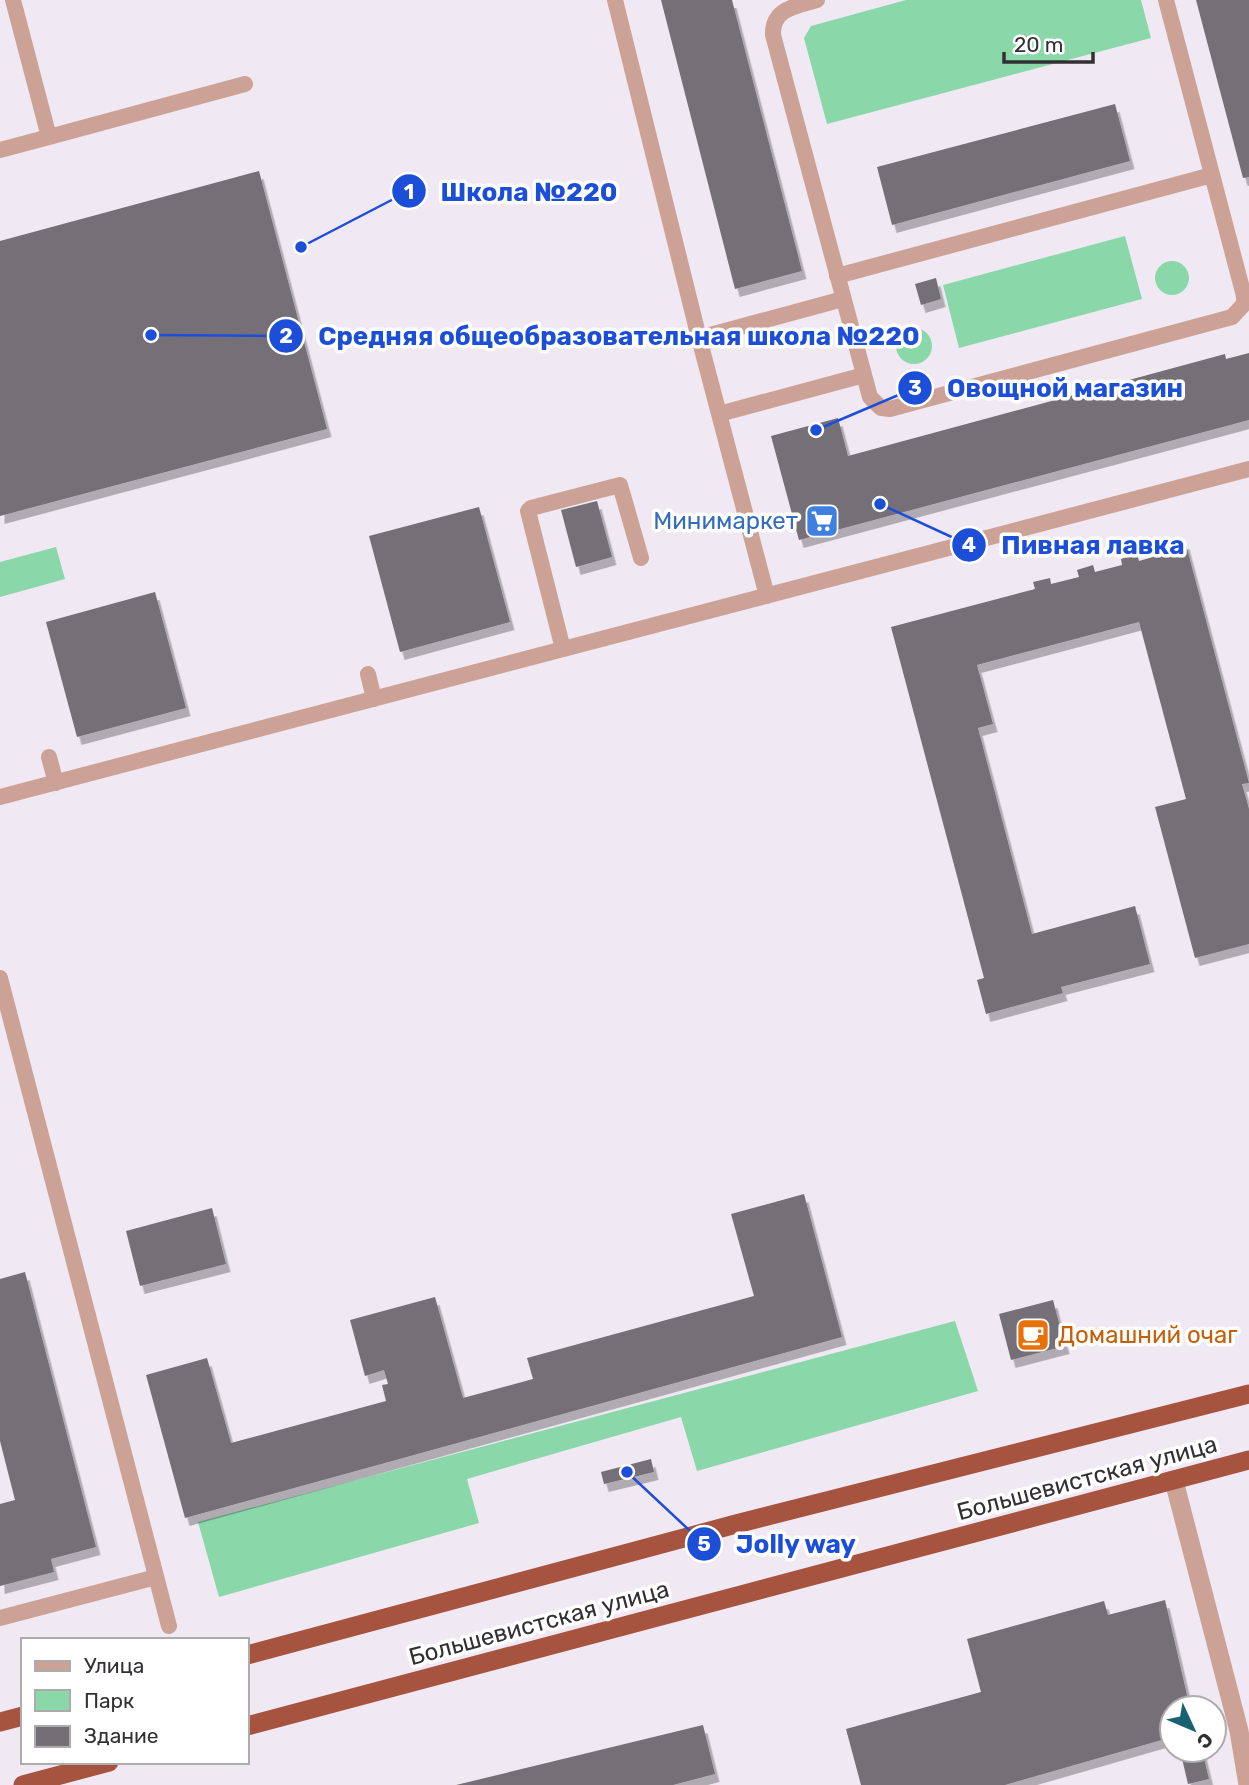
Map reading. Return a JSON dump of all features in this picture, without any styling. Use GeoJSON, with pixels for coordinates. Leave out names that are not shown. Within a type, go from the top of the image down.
{"type":"FeatureCollection","features":[{"type":"Feature","properties":{"kind":"highway","name":"Большевистская улица"},"geometry":{"type":"LineString","coordinates":[[248,1656],[749,1521],[1249,1394]]}},
{"type":"Feature","properties":{"kind":"highway","name":"Большевистская улица"},"geometry":{"type":"LineString","coordinates":[[248,1726],[1249,1460]]}},
{"type":"Feature","properties":{"kind":"highway"},"geometry":{"type":"LineString","coordinates":[[0,1722],[21,1717]]}},
{"type":"Feature","properties":{"kind":"highway"},"geometry":{"type":"LineString","coordinates":[[23,1785],[102,1764]]}},
{"type":"Feature","properties":{"kind":"street"},"geometry":{"type":"LineString","coordinates":[[1174,1481],[1244,1730],[1248,1785]]}},
{"type":"Feature","properties":{"kind":"lane"},"geometry":{"type":"LineString","coordinates":[[13,0],[49,137]]}},
{"type":"Feature","properties":{"kind":"lane"},"geometry":{"type":"LineString","coordinates":[[615,0],[699,338],[767,596]]}},
{"type":"Feature","properties":{"kind":"lane"},"geometry":{"type":"LineString","coordinates":[[817,0],[788,8],[778,15],[773,25],[773,35],[864,375],[874,403],[890,409],[1232,317],[1244,304],[1166,0]]}},
{"type":"Feature","properties":{"kind":"lane"},"geometry":{"type":"LineString","coordinates":[[0,150],[245,84]]}},
{"type":"Feature","properties":{"kind":"lane"},"geometry":{"type":"LineString","coordinates":[[837,276],[1212,175]]}},
{"type":"Feature","properties":{"kind":"lane"},"geometry":{"type":"LineString","coordinates":[[699,338],[844,299]]}},
{"type":"Feature","properties":{"kind":"lane"},"geometry":{"type":"LineString","coordinates":[[719,414],[864,375]]}},
{"type":"Feature","properties":{"kind":"lane"},"geometry":{"type":"LineString","coordinates":[[0,797],[1249,469]]}},
{"type":"Feature","properties":{"kind":"lane"},"geometry":{"type":"LineString","coordinates":[[563,649],[527,511],[620,485],[641,558]]}},
{"type":"Feature","properties":{"kind":"lane"},"geometry":{"type":"LineString","coordinates":[[368,674],[374,699]]}},
{"type":"Feature","properties":{"kind":"lane"},"geometry":{"type":"LineString","coordinates":[[49,758],[56,783]]}},
{"type":"Feature","properties":{"kind":"lane"},"geometry":{"type":"LineString","coordinates":[[0,978],[169,1626]]}},
{"type":"Feature","properties":{"kind":"lane"},"geometry":{"type":"LineString","coordinates":[[0,1618],[156,1577]]}},
{"type":"Feature","properties":{"kind":"green space"},"geometry":{"type":"Polygon","coordinates":[[[906,0],[1141,0],[1151,38],[827,124],[804,38],[811,26],[906,0]]]}},
{"type":"Feature","properties":{"kind":"green space"},"geometry":{"type":"Polygon","coordinates":[[[1125,236],[1142,299],[959,348],[943,285],[1125,236]]]}},
{"type":"Feature","properties":{"kind":"green space"},"geometry":{"type":"Polygon","coordinates":[[[1172,261],[1184,266],[1189,278],[1184,290],[1172,295],[1160,290],[1155,278],[1160,266],[1172,261]]]}},
{"type":"Feature","properties":{"kind":"green space"},"geometry":{"type":"Polygon","coordinates":[[[914,328],[927,333],[932,346],[927,359],[914,364],[901,359],[896,346],[901,333],[914,328]]]}},
{"type":"Feature","properties":{"kind":"green space"},"geometry":{"type":"Polygon","coordinates":[[[56,547],[65,579],[0,597],[0,562],[56,547]]]}},
{"type":"Feature","properties":{"kind":"green space"},"geometry":{"type":"Polygon","coordinates":[[[955,1321],[978,1391],[697,1471],[681,1417],[467,1479],[479,1523],[219,1597],[198,1522],[955,1321]]]}},
{"type":"Feature","properties":{"kind":"building"},"geometry":{"type":"Polygon","coordinates":[[[661,0],[732,0],[802,271],[735,289],[661,0]]]}},
{"type":"Feature","properties":{"kind":"building"},"geometry":{"type":"Polygon","coordinates":[[[1196,0],[1249,0],[1249,177],[1243,178],[1196,0]]]}},
{"type":"Feature","properties":{"kind":"building"},"geometry":{"type":"Polygon","coordinates":[[[1115,104],[1130,161],[892,225],[877,167],[1115,104]]]}},
{"type":"Feature","properties":{"kind":"building"},"geometry":{"type":"Polygon","coordinates":[[[259,171],[327,429],[0,516],[0,241],[259,171]]]}},
{"type":"Feature","properties":{"kind":"building"},"geometry":{"type":"Polygon","coordinates":[[[936,278],[941,299],[921,305],[915,284],[936,278]]]}},
{"type":"Feature","properties":{"kind":"building"},"geometry":{"type":"Polygon","coordinates":[[[1249,353],[1249,420],[799,540],[771,436],[838,418],[848,456],[1225,354],[1226,359],[1249,353]]]}},
{"type":"Feature","properties":{"kind":"building"},"geometry":{"type":"Polygon","coordinates":[[[597,501],[612,557],[576,567],[561,510],[597,501]]]}},
{"type":"Feature","properties":{"kind":"building"},"geometry":{"type":"Polygon","coordinates":[[[479,507],[510,622],[400,652],[369,536],[479,507]]]}},
{"type":"Feature","properties":{"kind":"building"},"geometry":{"type":"Polygon","coordinates":[[[1185,541],[1249,783],[1242,784],[1249,809],[1249,944],[1195,958],[1155,807],[1186,799],[1139,622],[977,665],[993,724],[978,728],[1032,934],[1135,906],[1150,964],[1061,987],[1063,993],[986,1014],[977,980],[984,978],[891,627],[1035,589],[1033,582],[1050,578],[1051,584],[1079,577],[1077,570],[1093,565],[1095,572],[1122,565],[1121,559],[1137,554],[1139,561],[1153,557],[1151,550],[1185,541]]]}},
{"type":"Feature","properties":{"kind":"building"},"geometry":{"type":"Polygon","coordinates":[[[155,592],[186,708],[77,737],[46,622],[155,592]]]}},
{"type":"Feature","properties":{"kind":"building"},"geometry":{"type":"Polygon","coordinates":[[[804,1194],[842,1337],[185,1518],[146,1375],[207,1358],[231,1443],[386,1401],[382,1385],[388,1384],[384,1370],[365,1376],[350,1320],[435,1297],[463,1398],[533,1379],[527,1358],[754,1296],[731,1214],[804,1194]]]}},
{"type":"Feature","properties":{"kind":"building"},"geometry":{"type":"Polygon","coordinates":[[[212,1208],[226,1264],[140,1286],[126,1231],[212,1208]]]}},
{"type":"Feature","properties":{"kind":"building"},"geometry":{"type":"Polygon","coordinates":[[[25,1272],[96,1547],[51,1559],[54,1572],[0,1586],[0,1504],[15,1500],[0,1441],[0,1279],[25,1272]]]}},
{"type":"Feature","properties":{"kind":"building"},"geometry":{"type":"Polygon","coordinates":[[[1053,1300],[1065,1346],[1011,1360],[999,1314],[1053,1300]]]}},
{"type":"Feature","properties":{"kind":"building"},"geometry":{"type":"Polygon","coordinates":[[[651,1459],[654,1472],[604,1484],[601,1472],[651,1459]]]}},
{"type":"Feature","properties":{"kind":"building"},"geometry":{"type":"Polygon","coordinates":[[[1165,1600],[1187,1694],[1158,1694],[1158,1741],[1005,1785],[861,1785],[846,1729],[981,1692],[967,1639],[1104,1601],[1108,1615],[1165,1600]]]}},
{"type":"Feature","properties":{"kind":"building"},"geometry":{"type":"Polygon","coordinates":[[[703,1725],[715,1774],[673,1785],[456,1785],[703,1725]]]}},
{"type":"Feature","properties":{"kind":"building"},"geometry":{"type":"Polygon","coordinates":[[[1183,1764],[1205,1764],[1209,1779],[1188,1784],[1183,1764]]]}},
{"type":"Feature","properties":{"kind":"place","name":"Школа №220"},"geometry":{"type":"Point","coordinates":[301,247]}},
{"type":"Feature","properties":{"kind":"place","name":"Средняя общеобразовательная школа №220"},"geometry":{"type":"Point","coordinates":[151,335]}},
{"type":"Feature","properties":{"kind":"place","name":"Овощной магазин"},"geometry":{"type":"Point","coordinates":[816,430]}},
{"type":"Feature","properties":{"kind":"place","name":"Пивная лавка"},"geometry":{"type":"Point","coordinates":[880,504]}},
{"type":"Feature","properties":{"kind":"place","name":"Минимаркет"},"geometry":{"type":"Point","coordinates":[822,521]}},
{"type":"Feature","properties":{"kind":"place","name":"Домашний очаг"},"geometry":{"type":"Point","coordinates":[1033,1335]}},
{"type":"Feature","properties":{"kind":"place","name":"Jolly way"},"geometry":{"type":"Point","coordinates":[627,1472]}}]}
